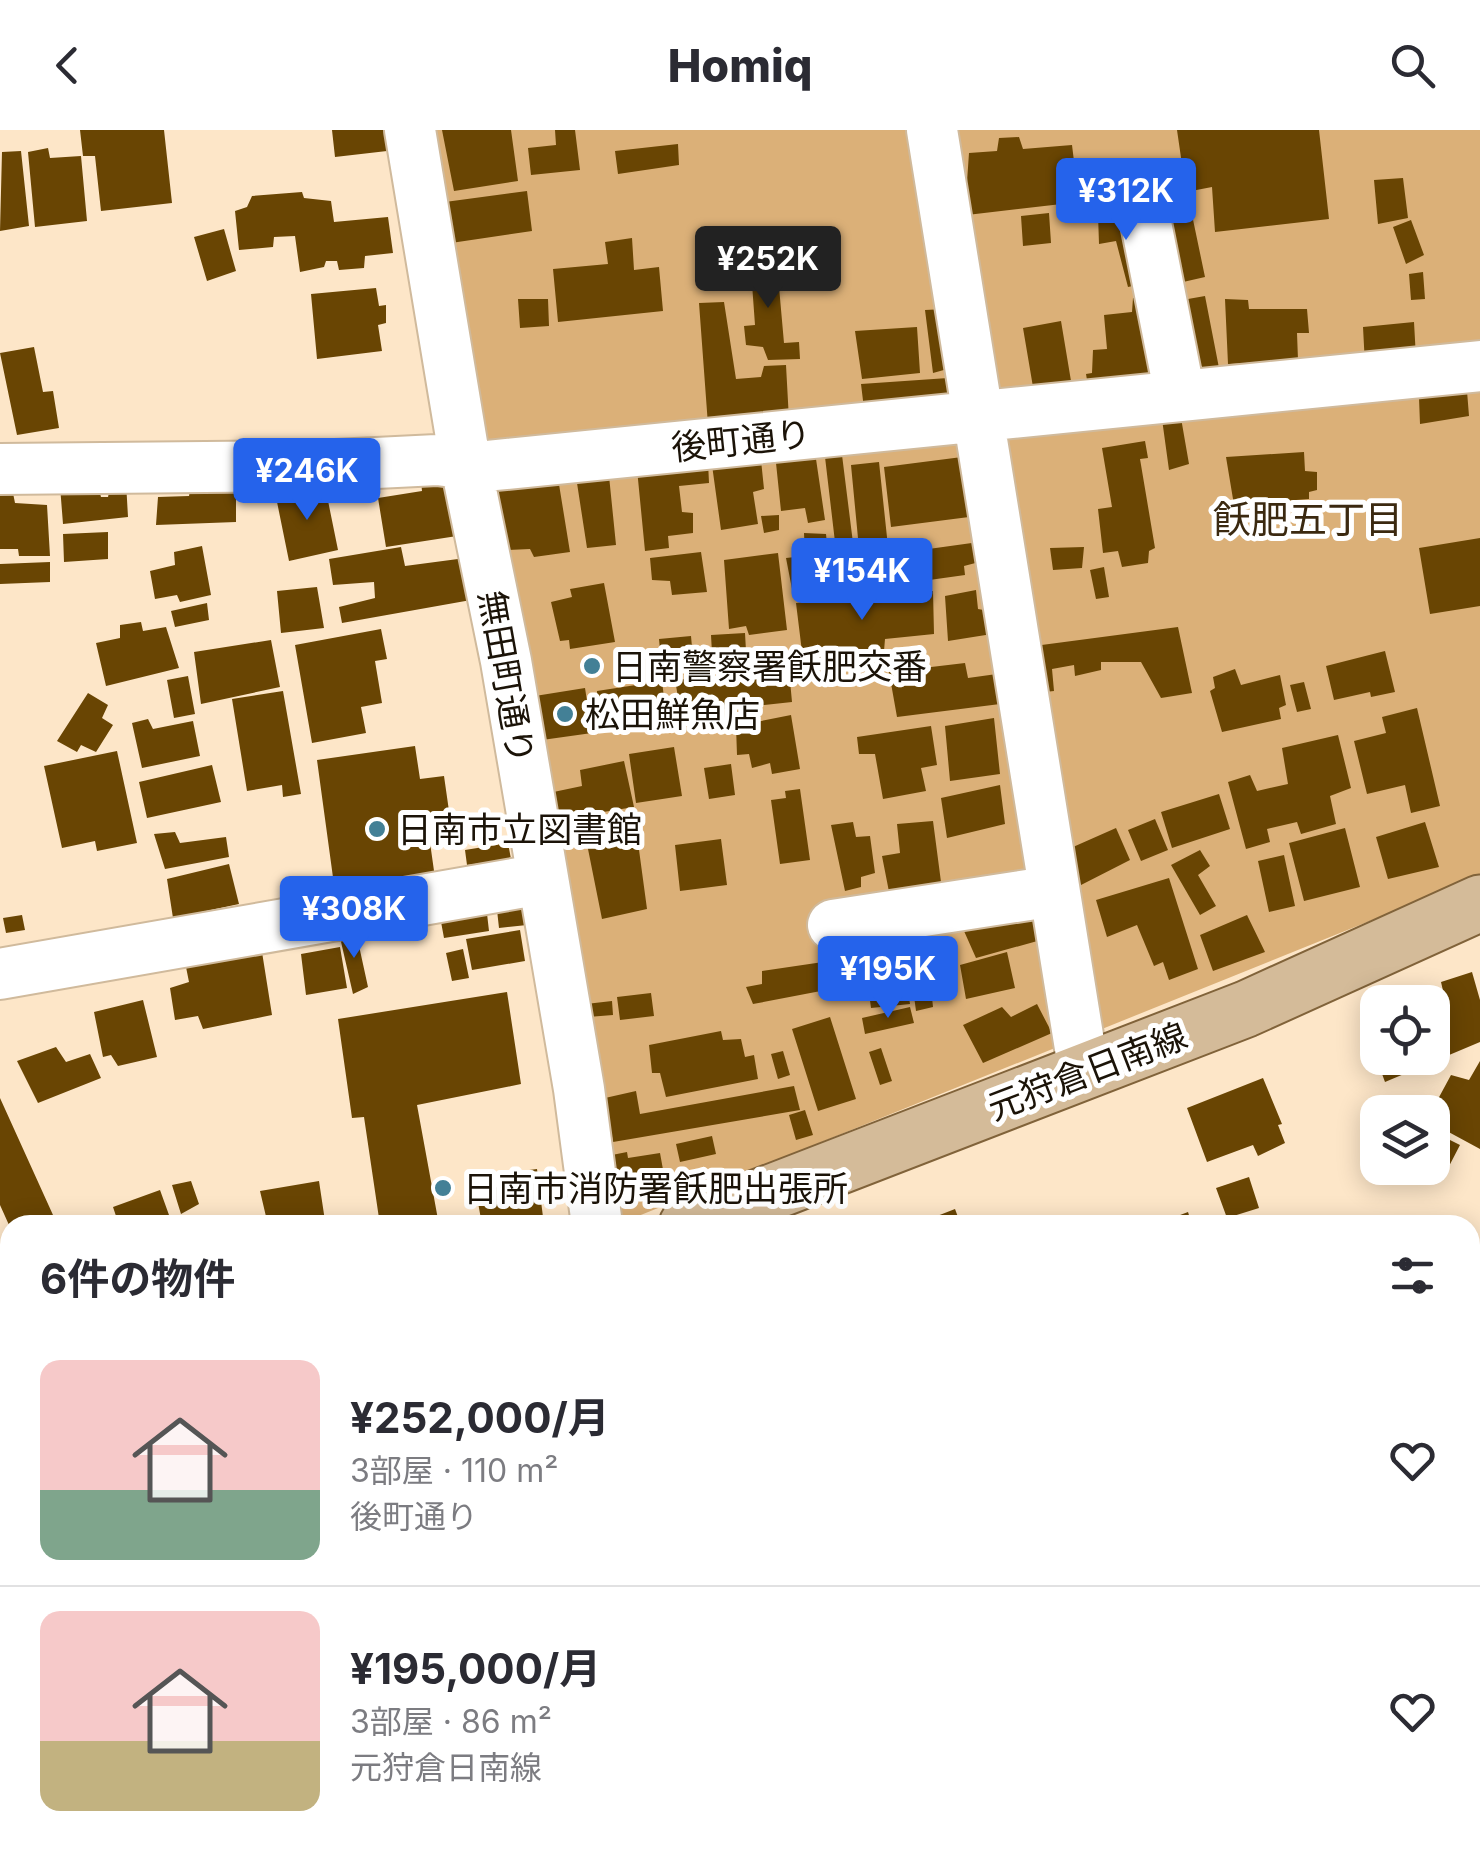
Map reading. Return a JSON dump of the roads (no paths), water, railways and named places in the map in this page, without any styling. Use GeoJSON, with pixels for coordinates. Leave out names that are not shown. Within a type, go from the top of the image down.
{"type":"FeatureCollection","features":[{"type":"Feature","properties":{"kind":"main road","name":"元狩倉日南線"},"geometry":{"type":"LineString","coordinates":[[713,1215],[1246,1009],[1480,903]]}},
{"type":"Feature","properties":{"kind":"street","name":"無田町通り"},"geometry":{"type":"LineString","coordinates":[[410,130],[465,462],[506,661],[579,1089],[596,1215]]}},
{"type":"Feature","properties":{"kind":"street"},"geometry":{"type":"LineString","coordinates":[[932,130],[1084,1073]]}},
{"type":"Feature","properties":{"kind":"street"},"geometry":{"type":"LineString","coordinates":[[1141,198],[1180,395]]}},
{"type":"Feature","properties":{"kind":"street","name":"後町通り"},"geometry":{"type":"LineString","coordinates":[[0,469],[465,462],[486,466],[1480,366]]}},
{"type":"Feature","properties":{"kind":"street"},"geometry":{"type":"LineString","coordinates":[[0,974],[542,879]]}},
{"type":"Feature","properties":{"kind":"street"},"geometry":{"type":"LineString","coordinates":[[833,925],[1054,891]]}},
{"type":"Feature","properties":{"kind":"place","name":"日南警察署飫肥交番"},"geometry":{"type":"Point","coordinates":[592,666]}},
{"type":"Feature","properties":{"kind":"place","name":"松田鮮魚店"},"geometry":{"type":"Point","coordinates":[565,714]}},
{"type":"Feature","properties":{"kind":"place","name":"日南市立図書館"},"geometry":{"type":"Point","coordinates":[377,829]}},
{"type":"Feature","properties":{"kind":"place","name":"日南市消防署飫肥出張所"},"geometry":{"type":"Point","coordinates":[443,1188]}},
{"type":"Feature","properties":{"kind":"district","name":"飫肥五丁目"},"geometry":{"type":"Point","coordinates":[1308,519]}}]}
